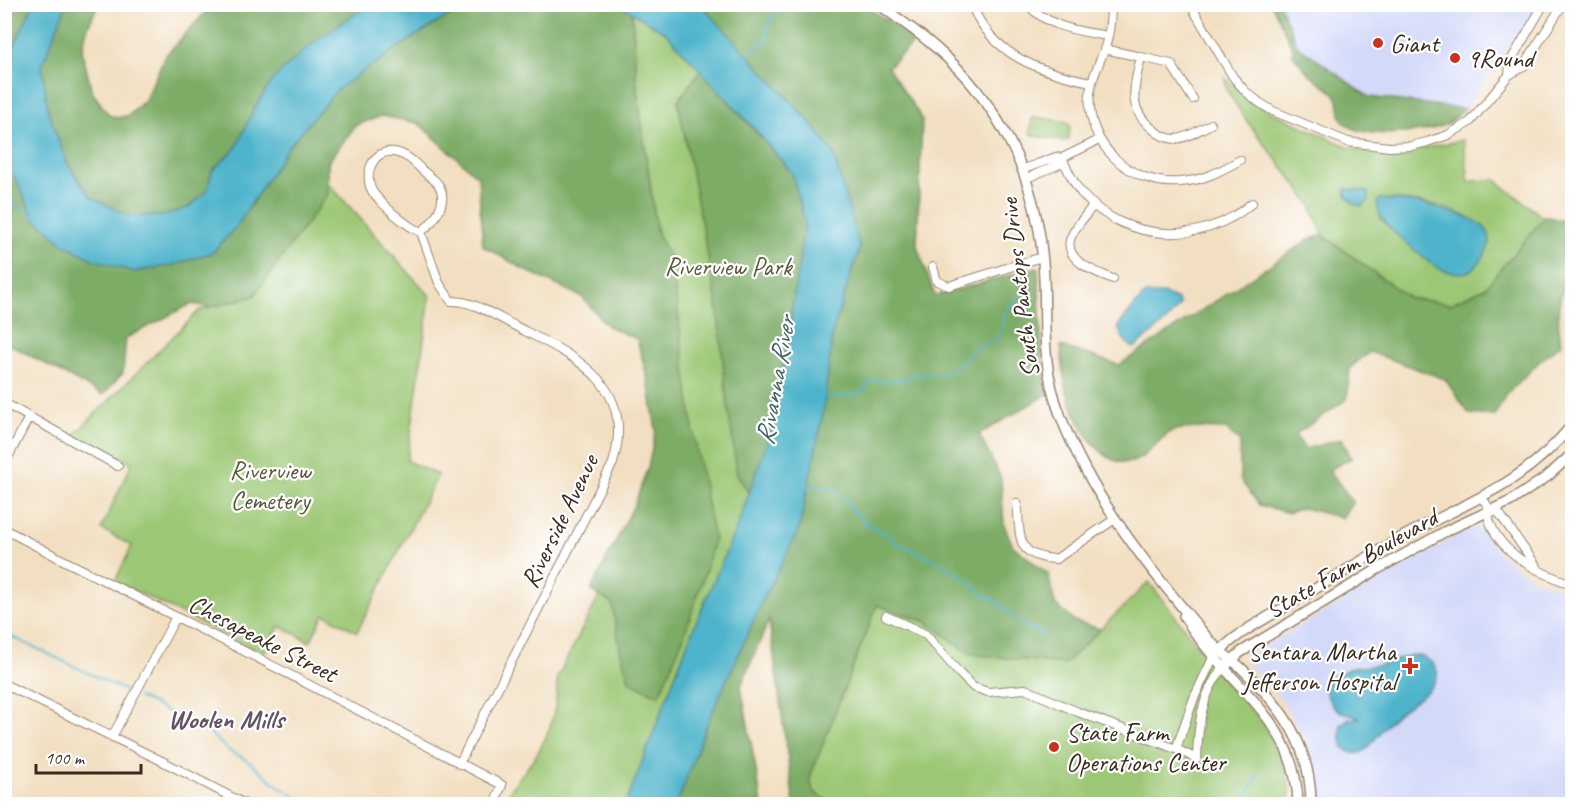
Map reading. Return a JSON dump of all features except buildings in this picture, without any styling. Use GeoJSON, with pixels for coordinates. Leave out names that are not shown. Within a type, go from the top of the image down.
{"type":"FeatureCollection","features":[{"type":"Feature","properties":{"kind":"street","name":"South Pantops Drive"},"geometry":{"type":"LineString","coordinates":[[878,4],[937,49],[970,83],[994,115],[1025,174],[1033,200],[1042,257],[1047,362],[1055,400],[1084,467],[1116,519],[1171,594],[1191,627],[1216,654]]}},
{"type":"Feature","properties":{"kind":"street"},"geometry":{"type":"LineString","coordinates":[[971,4],[988,32],[1020,60],[1048,73],[1092,82]]}},
{"type":"Feature","properties":{"kind":"street"},"geometry":{"type":"LineString","coordinates":[[1028,4],[1040,16],[1053,24],[1108,36]]}},
{"type":"Feature","properties":{"kind":"street"},"geometry":{"type":"LineString","coordinates":[[1111,4],[1108,36],[1089,94],[1091,118],[1099,140],[1109,154],[1130,170],[1155,181],[1178,183],[1203,178],[1240,160]]}},
{"type":"Feature","properties":{"kind":"street"},"geometry":{"type":"LineString","coordinates":[[1190,4],[1233,77],[1253,99],[1273,111],[1356,144],[1389,147],[1411,146],[1448,135],[1473,119],[1509,75],[1523,67],[1563,4]]}},
{"type":"Feature","properties":{"kind":"street"},"geometry":{"type":"LineString","coordinates":[[1509,75],[1510,62],[1544,4]]}},
{"type":"Feature","properties":{"kind":"street"},"geometry":{"type":"LineString","coordinates":[[1104,49],[1171,64],[1193,99]]}},
{"type":"Feature","properties":{"kind":"street"},"geometry":{"type":"LineString","coordinates":[[1141,57],[1134,85],[1135,107],[1142,122],[1158,134],[1174,139],[1211,124]]}},
{"type":"Feature","properties":{"kind":"street"},"geometry":{"type":"LineString","coordinates":[[1025,174],[1056,157],[1062,158],[1099,140]]}},
{"type":"Feature","properties":{"kind":"street"},"geometry":{"type":"LineString","coordinates":[[393,152],[406,156],[439,185],[441,194],[439,212],[432,223],[421,232],[411,228],[375,195],[370,186],[368,174],[370,166],[383,153],[393,152]]}},
{"type":"Feature","properties":{"kind":"street"},"geometry":{"type":"LineString","coordinates":[[1062,158],[1077,187],[1094,204],[1130,226],[1168,234],[1196,231],[1217,225],[1252,203]]}},
{"type":"Feature","properties":{"kind":"street"},"geometry":{"type":"LineString","coordinates":[[1094,204],[1071,237],[1070,247],[1076,259],[1113,279]]}},
{"type":"Feature","properties":{"kind":"street","name":"Riverside Avenue"},"geometry":{"type":"LineString","coordinates":[[421,232],[439,283],[451,301],[465,302],[561,349],[583,363],[607,390],[613,403],[618,428],[613,463],[459,764]]}},
{"type":"Feature","properties":{"kind":"street"},"geometry":{"type":"LineString","coordinates":[[933,267],[937,281],[949,286],[1042,257]]}},
{"type":"Feature","properties":{"kind":"street"},"geometry":{"type":"LineString","coordinates":[[4,403],[118,466]]}},
{"type":"Feature","properties":{"kind":"street"},"geometry":{"type":"LineString","coordinates":[[4,465],[29,417]]}},
{"type":"Feature","properties":{"kind":"street","name":"State Farm Boulevard"},"geometry":{"type":"LineString","coordinates":[[1176,749],[1194,698],[1216,654],[1253,627],[1370,556],[1482,498],[1533,466],[1572,425]]}},
{"type":"Feature","properties":{"kind":"street","name":"State Farm Boulevard"},"geometry":{"type":"LineString","coordinates":[[886,616],[925,634],[974,687],[988,692],[1025,689],[1197,759],[1200,712],[1222,668],[1231,660],[1378,569],[1530,489],[1572,454]]}},
{"type":"Feature","properties":{"kind":"street"},"geometry":{"type":"LineString","coordinates":[[1482,498],[1489,510],[1488,518],[1511,552],[1523,563],[1572,584]]}},
{"type":"Feature","properties":{"kind":"street"},"geometry":{"type":"LineString","coordinates":[[1017,503],[1022,546],[1029,553],[1056,559],[1116,519]]}},
{"type":"Feature","properties":{"kind":"street"},"geometry":{"type":"LineString","coordinates":[[1489,510],[1499,513],[1537,568]]}},
{"type":"Feature","properties":{"kind":"street","name":"Chesapeake Street"},"geometry":{"type":"LineString","coordinates":[[4,529],[502,785],[494,804]]}},
{"type":"Feature","properties":{"kind":"street"},"geometry":{"type":"LineString","coordinates":[[112,737],[176,616]]}},
{"type":"Feature","properties":{"kind":"street"},"geometry":{"type":"LineString","coordinates":[[1216,654],[1231,660],[1261,689],[1287,721],[1306,762],[1311,784],[1311,804]]}},
{"type":"Feature","properties":{"kind":"street"},"geometry":{"type":"LineString","coordinates":[[1216,654],[1222,668],[1258,705],[1277,730],[1294,766],[1298,785],[1298,804]]}},
{"type":"Feature","properties":{"kind":"street"},"geometry":{"type":"LineString","coordinates":[[4,684],[245,804]]}},
{"type":"Feature","properties":{"kind":"shaded area"},"geometry":{"type":"Polygon","coordinates":[[[1280,5],[1539,5],[1465,109],[1369,97],[1297,45],[1280,5]]]}},
{"type":"Feature","properties":{"kind":"shaded area","name":"Sentara Martha Jefferson Hospital"},"geometry":{"type":"Polygon","coordinates":[[[1474,528],[1483,530],[1498,552],[1517,568],[1536,580],[1572,592],[1572,804],[1319,804],[1315,772],[1303,737],[1280,697],[1245,662],[1252,653],[1465,531],[1474,528]]]}},
{"type":"Feature","properties":{"kind":"green space"},"geometry":{"type":"Polygon","coordinates":[[[479,4],[619,4],[632,11],[637,90],[657,234],[671,259],[694,436],[714,539],[683,638],[659,696],[629,681],[620,649],[612,604],[591,590],[635,503],[648,467],[656,431],[648,381],[637,339],[607,326],[582,297],[525,270],[483,246],[478,177],[418,123],[382,116],[356,125],[328,162],[328,194],[254,296],[211,307],[191,304],[126,338],[123,373],[103,395],[5,342],[4,124],[12,172],[91,259],[134,272],[177,264],[213,252],[237,226],[288,147],[338,89],[456,11],[479,4]]]}},
{"type":"Feature","properties":{"kind":"green space"},"geometry":{"type":"Polygon","coordinates":[[[11,5],[33,5],[9,57],[5,111],[5,18],[11,5]]]}},
{"type":"Feature","properties":{"kind":"green space"},"geometry":{"type":"Polygon","coordinates":[[[66,5],[98,5],[87,29],[82,51],[92,92],[109,115],[118,118],[129,115],[145,100],[165,56],[212,5],[368,5],[315,41],[255,107],[236,148],[212,171],[207,191],[189,207],[163,216],[129,216],[91,197],[67,163],[48,111],[42,66],[66,5]]]}},
{"type":"Feature","properties":{"kind":"green space"},"geometry":{"type":"Polygon","coordinates":[[[700,5],[863,5],[917,39],[888,67],[922,119],[917,246],[935,296],[1038,267],[1042,353],[1048,394],[979,434],[1001,479],[1004,525],[1013,546],[1048,574],[1055,604],[1074,621],[1101,629],[1064,664],[971,654],[925,621],[877,605],[810,777],[814,791],[825,799],[823,804],[794,804],[769,620],[741,686],[762,804],[677,804],[705,728],[763,600],[799,529],[823,414],[833,330],[860,247],[812,124],[700,5]]]}},
{"type":"Feature","properties":{"kind":"green space"},"geometry":{"type":"Polygon","coordinates":[[[1272,5],[1280,5],[1297,45],[1369,97],[1465,109],[1450,123],[1410,133],[1366,132],[1354,128],[1343,120],[1335,95],[1307,72],[1292,53],[1293,49],[1272,5]]]}},
{"type":"Feature","properties":{"kind":"green space","name":"Riverview Park"},"geometry":{"type":"Polygon","coordinates":[[[632,11],[665,32],[701,70],[678,101],[689,158],[714,84],[751,125],[761,464],[691,634],[626,804],[502,804],[537,754],[550,727],[555,707],[557,678],[610,575],[686,382],[677,314],[662,243],[657,234],[637,90],[632,11]]]}},
{"type":"Feature","properties":{"kind":"green space"},"geometry":{"type":"Polygon","coordinates":[[[701,70],[792,173],[805,223],[772,429],[749,494],[737,474],[717,304],[678,101],[701,70]]]}},
{"type":"Feature","properties":{"kind":"green space"},"geometry":{"type":"Polygon","coordinates":[[[1225,78],[1252,103],[1350,148],[1401,153],[1463,140],[1469,182],[1494,179],[1544,218],[1485,288],[1450,304],[1409,298],[1323,235],[1310,203],[1246,120],[1226,89],[1225,78]],[[1346,189],[1346,195],[1354,204],[1362,206],[1368,192],[1346,189]],[[1380,199],[1380,218],[1437,267],[1479,260],[1486,249],[1487,231],[1463,215],[1423,203],[1380,199]]]}},
{"type":"Feature","properties":{"kind":"green space"},"geometry":{"type":"Polygon","coordinates":[[[1036,117],[1067,122],[1070,126],[1069,139],[1064,141],[1032,135],[1030,132],[1032,119],[1036,117]]]}},
{"type":"Feature","properties":{"kind":"green space","name":"Riverview Cemetery"},"geometry":{"type":"Polygon","coordinates":[[[320,174],[430,296],[407,461],[438,475],[357,632],[324,614],[310,642],[280,626],[263,654],[115,581],[132,546],[101,529],[132,463],[73,436],[200,310],[254,296],[320,174]]]}},
{"type":"Feature","properties":{"kind":"green space"},"geometry":{"type":"Polygon","coordinates":[[[1545,216],[1572,223],[1572,278],[1562,292],[1559,309],[1561,344],[1540,361],[1506,395],[1495,416],[1469,414],[1445,379],[1370,352],[1350,368],[1347,399],[1295,435],[1305,449],[1342,439],[1351,458],[1329,470],[1353,502],[1342,518],[1303,508],[1289,513],[1259,505],[1240,479],[1240,442],[1226,429],[1176,430],[1166,435],[1137,460],[1119,462],[1108,457],[1088,437],[1069,399],[1063,372],[1061,346],[1119,365],[1308,240],[1323,235],[1409,298],[1450,304],[1485,288],[1545,216]]]}},
{"type":"Feature","properties":{"kind":"green space"},"geometry":{"type":"Polygon","coordinates":[[[1149,582],[1231,689],[1263,722],[1282,756],[1290,790],[1289,804],[823,804],[825,799],[814,791],[810,777],[877,605],[925,621],[971,654],[1064,664],[1149,582]]]}},
{"type":"Feature","properties":{"kind":"water"},"geometry":{"type":"Polygon","coordinates":[[[33,5],[66,5],[42,66],[48,111],[67,163],[91,197],[129,216],[163,216],[189,207],[207,191],[212,171],[236,148],[255,107],[274,78],[315,41],[368,5],[479,5],[456,11],[338,89],[288,147],[237,226],[213,252],[177,264],[134,272],[92,259],[64,244],[34,218],[12,172],[4,124],[9,57],[33,5]]]}},
{"type":"Feature","properties":{"kind":"water"},"geometry":{"type":"Polygon","coordinates":[[[619,5],[700,5],[706,10],[812,124],[833,153],[860,247],[833,330],[823,414],[799,529],[763,600],[705,728],[677,804],[626,804],[691,634],[738,524],[772,429],[805,223],[792,173],[665,32],[619,5]]]}},
{"type":"Feature","properties":{"kind":"water"},"geometry":{"type":"Polygon","coordinates":[[[1346,189],[1368,192],[1369,200],[1362,206],[1354,204],[1346,195],[1346,189]]]}},
{"type":"Feature","properties":{"kind":"water"},"geometry":{"type":"Polygon","coordinates":[[[1380,199],[1425,204],[1475,221],[1487,231],[1488,248],[1481,260],[1465,273],[1449,272],[1438,268],[1388,226],[1378,209],[1377,202],[1380,199]]]}},
{"type":"Feature","properties":{"kind":"water"},"geometry":{"type":"Polygon","coordinates":[[[1146,294],[1165,294],[1178,300],[1180,305],[1167,321],[1134,348],[1124,339],[1118,326],[1146,294]]]}},
{"type":"Feature","properties":{"kind":"water"},"geometry":{"type":"Polygon","coordinates":[[[1412,655],[1423,657],[1433,664],[1437,671],[1432,686],[1397,714],[1371,745],[1362,752],[1357,754],[1346,750],[1341,741],[1341,724],[1348,719],[1360,718],[1342,713],[1334,707],[1325,690],[1327,679],[1351,668],[1381,665],[1412,655]]]}},
{"type":"Feature","properties":{"kind":"waterway"},"geometry":{"type":"LineString","coordinates":[[749,57],[752,48],[766,43],[767,30],[777,6]]}},
{"type":"Feature","properties":{"kind":"waterway"},"geometry":{"type":"LineString","coordinates":[[4,194],[18,207],[36,217]]}},
{"type":"Feature","properties":{"kind":"waterway"},"geometry":{"type":"LineString","coordinates":[[823,397],[860,393],[873,380],[887,382],[891,379],[901,379],[918,374],[936,375],[948,372],[977,347],[998,338],[1007,310],[1020,294]]}},
{"type":"Feature","properties":{"kind":"waterway"},"geometry":{"type":"LineString","coordinates":[[805,487],[830,488],[848,499],[851,509],[867,524],[888,535],[896,543],[939,562],[993,599],[1020,623],[1045,636]]}},
{"type":"Feature","properties":{"kind":"waterway"},"geometry":{"type":"LineString","coordinates":[[4,633],[130,693]]}},
{"type":"Feature","properties":{"kind":"waterway"},"geometry":{"type":"LineString","coordinates":[[138,697],[210,733],[229,751],[247,760],[276,784],[306,804]]}},
{"type":"Feature","properties":{"kind":"waterway"},"geometry":{"type":"LineString","coordinates":[[1247,804],[1247,796],[1259,773]]}},
{"type":"Feature","properties":{"kind":"place","name":"Giant"},"geometry":{"type":"Point","coordinates":[1378,43]}},
{"type":"Feature","properties":{"kind":"place","name":"9Round"},"geometry":{"type":"Point","coordinates":[1455,58]}},
{"type":"Feature","properties":{"kind":"place","name":"Sentara Martha Jefferson Hospital"},"geometry":{"type":"Point","coordinates":[1410,666]}},
{"type":"Feature","properties":{"kind":"place","name":"State Farm Operations Center"},"geometry":{"type":"Point","coordinates":[1054,747]}},
{"type":"Feature","properties":{"kind":"district","name":"Woolen Mills"},"geometry":{"type":"Point","coordinates":[226,719]}},
{"type":"Feature","properties":{"kind":"water label","name":"Rivanna River"},"geometry":{"type":"Point","coordinates":[775,381]}}]}
